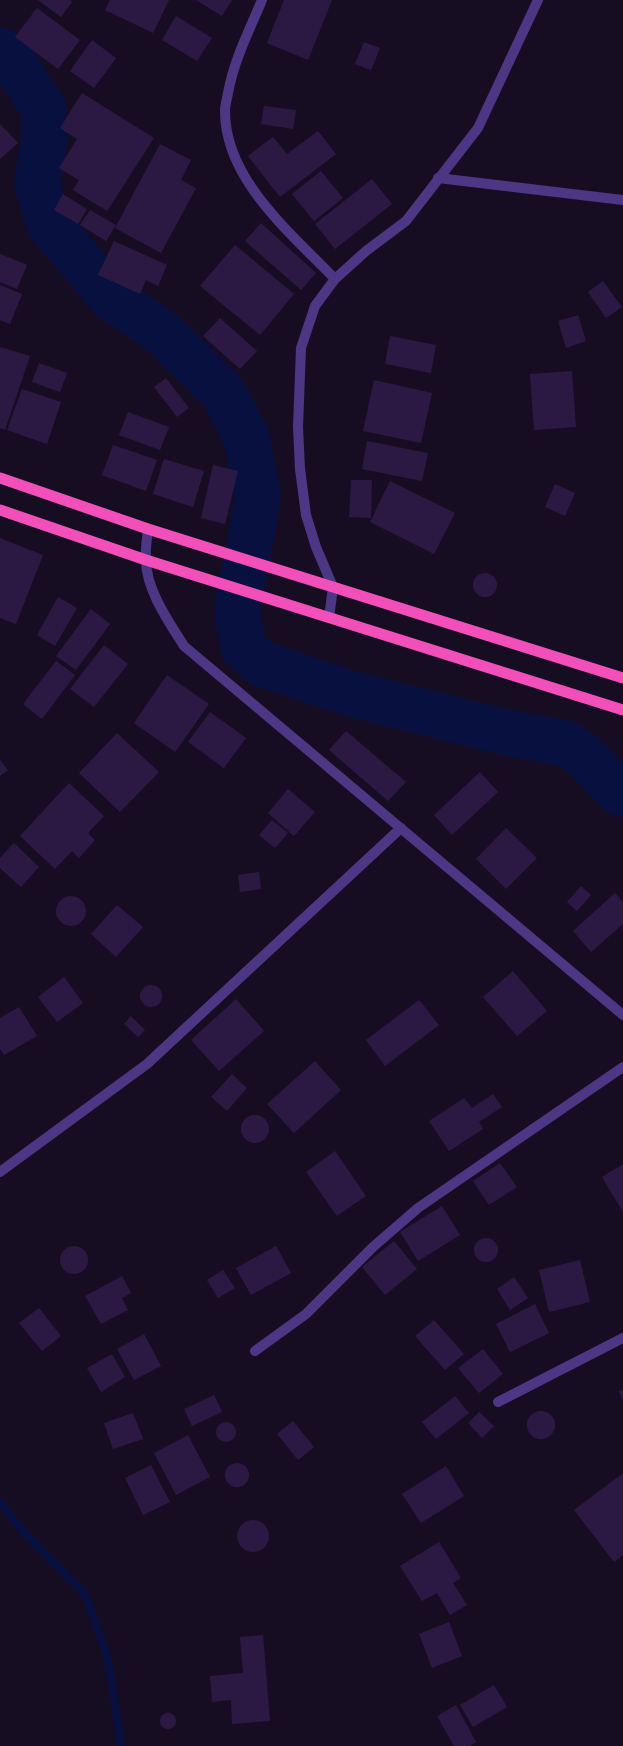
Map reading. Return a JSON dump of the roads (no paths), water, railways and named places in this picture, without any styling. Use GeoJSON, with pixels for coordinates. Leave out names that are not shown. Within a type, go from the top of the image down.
{"type":"FeatureCollection","features":[{"type":"Feature","properties":{"kind":"highway"},"geometry":{"type":"LineString","coordinates":[[0,478],[148,529],[623,678]]}},
{"type":"Feature","properties":{"kind":"highway"},"geometry":{"type":"LineString","coordinates":[[0,510],[146,560],[222,583],[264,598],[623,710]]}},
{"type":"Feature","properties":{"kind":"street"},"geometry":{"type":"LineString","coordinates":[[262,0],[232,72],[225,110],[228,139],[236,164],[249,185],[270,211],[335,279]]}},
{"type":"Feature","properties":{"kind":"street"},"geometry":{"type":"LineString","coordinates":[[329,618],[333,587],[316,547],[306,515],[300,469],[298,427],[301,348],[315,306],[335,279],[366,251],[406,221],[478,128],[538,0]]}},
{"type":"Feature","properties":{"kind":"street"},"geometry":{"type":"LineString","coordinates":[[438,178],[623,200]]}},
{"type":"Feature","properties":{"kind":"street"},"geometry":{"type":"LineString","coordinates":[[148,529],[146,560],[152,588],[161,609],[184,646],[623,1015]]}},
{"type":"Feature","properties":{"kind":"street"},"geometry":{"type":"LineString","coordinates":[[0,1172],[147,1064],[401,828]]}},
{"type":"Feature","properties":{"kind":"street"},"geometry":{"type":"LineString","coordinates":[[255,1351],[306,1314],[373,1247],[418,1208],[623,1067]]}},
{"type":"Feature","properties":{"kind":"street"},"geometry":{"type":"LineString","coordinates":[[498,1402],[623,1338]]}},
{"type":"Feature","properties":{"kind":"waterway"},"geometry":{"type":"LineString","coordinates":[[0,50],[15,65],[43,107],[45,135],[37,183],[49,224],[113,299],[163,333],[223,392],[247,439],[258,498],[237,610],[243,647],[260,663],[352,694],[513,734],[565,743],[583,755],[620,793],[623,794]]}},
{"type":"Feature","properties":{"kind":"waterway"},"geometry":{"type":"LineString","coordinates":[[0,1502],[22,1530],[85,1594],[108,1659],[121,1746]]}}]}
